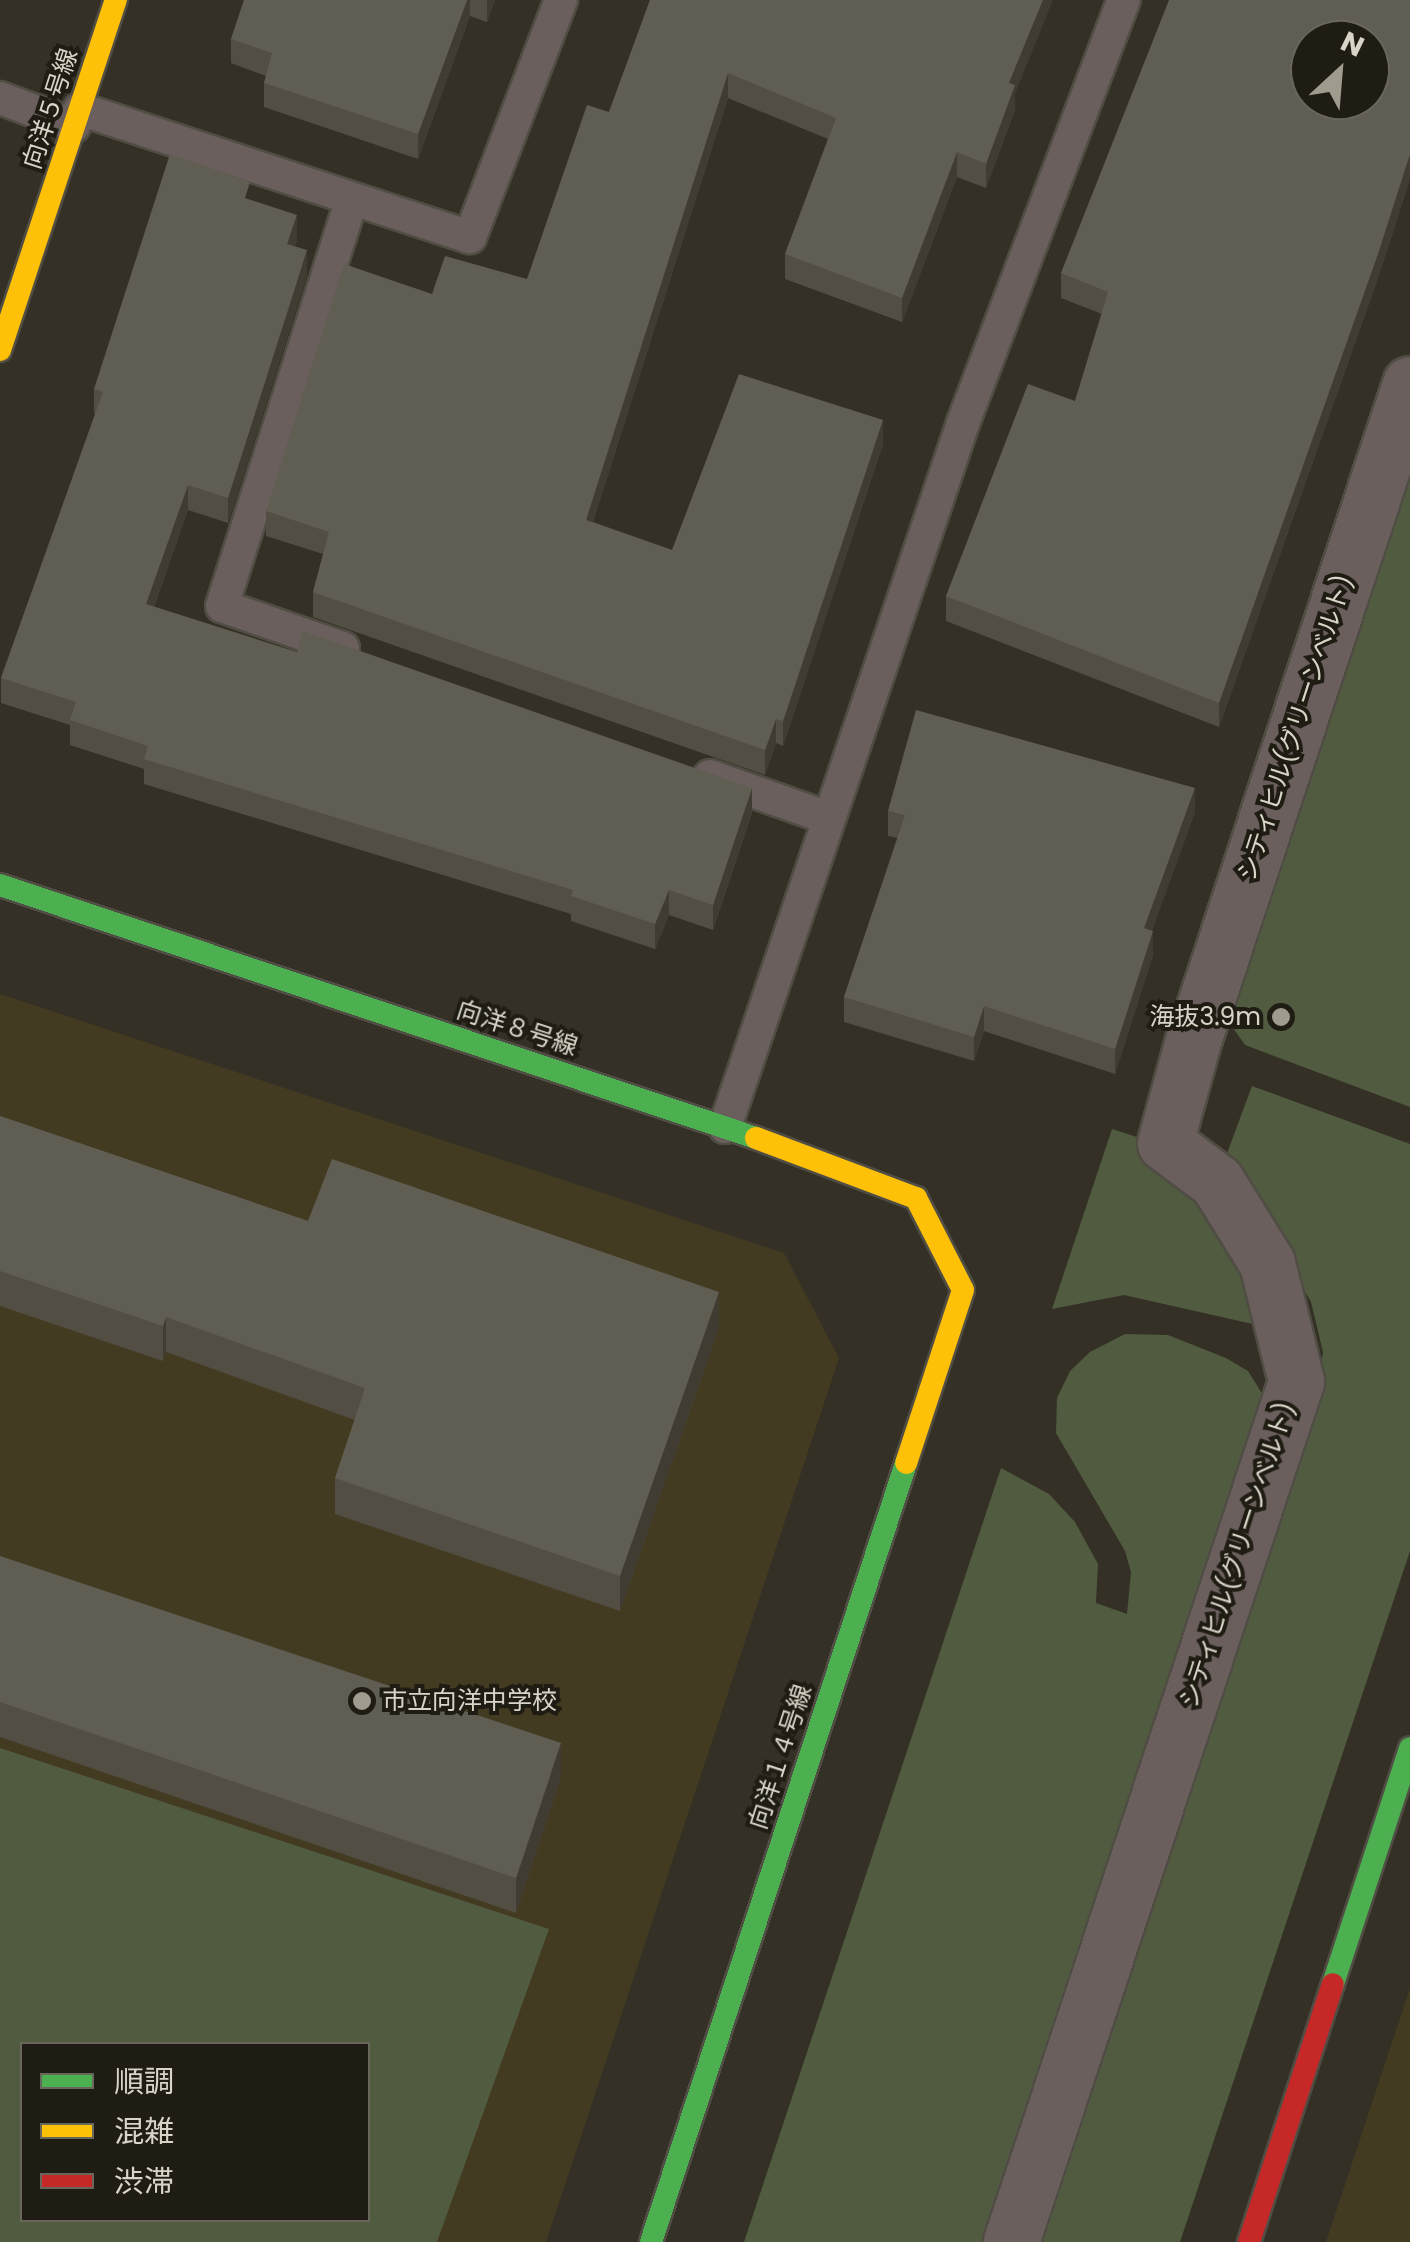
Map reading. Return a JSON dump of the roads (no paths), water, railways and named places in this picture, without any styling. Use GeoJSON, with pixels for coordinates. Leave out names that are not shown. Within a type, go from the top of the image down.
{"type":"FeatureCollection","features":[{"type":"Feature","properties":{"kind":"street","name":"向洋５号線"},"geometry":{"type":"LineString","coordinates":[[0,350],[116,0]]}},
{"type":"Feature","properties":{"kind":"street","name":"シティヒル(グリーンベルト)"},"geometry":{"type":"LineString","coordinates":[[1012,2242],[1296,1380],[1268,1263],[1217,1182],[1165,1143],[1198,1025],[1410,384]]}},
{"type":"Feature","properties":{"kind":"street","name":"向洋８号線"},"geometry":{"type":"LineString","coordinates":[[0,885],[724,1127],[916,1198],[963,1290]]}},
{"type":"Feature","properties":{"kind":"street","name":"向洋１４号線"},"geometry":{"type":"LineString","coordinates":[[651,2242],[963,1290]]}},
{"type":"Feature","properties":{"kind":"street"},"geometry":{"type":"LineString","coordinates":[[1248,2242],[1410,1748]]}},
{"type":"Feature","properties":{"kind":"lane"},"geometry":{"type":"LineString","coordinates":[[0,98],[77,117],[470,237],[561,0]]}},
{"type":"Feature","properties":{"kind":"lane"},"geometry":{"type":"LineString","coordinates":[[724,1127],[825,816],[963,423],[1124,0]]}},
{"type":"Feature","properties":{"kind":"lane"},"geometry":{"type":"LineString","coordinates":[[352,199],[222,606],[372,659]]}},
{"type":"Feature","properties":{"kind":"lane"},"geometry":{"type":"LineString","coordinates":[[674,764],[825,816]]}},
{"type":"Feature","properties":{"kind":"place","name":"海抜3.9m"},"geometry":{"type":"Point","coordinates":[1281,1017]}},
{"type":"Feature","properties":{"kind":"place","name":"市立向洋中学校"},"geometry":{"type":"Point","coordinates":[362,1701]}}]}
